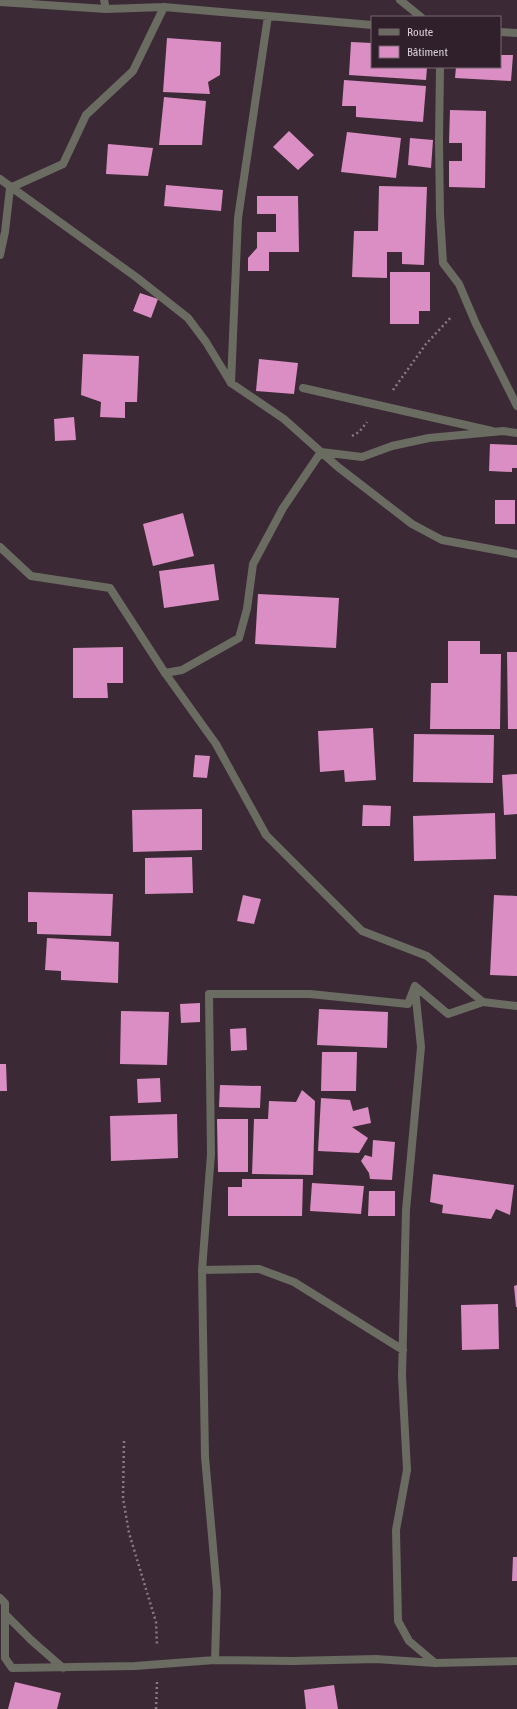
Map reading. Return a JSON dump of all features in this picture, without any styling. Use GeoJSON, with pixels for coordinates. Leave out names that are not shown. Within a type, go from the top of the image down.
{"type":"FeatureCollection","features":[{"type":"Feature","properties":{"kind":"street"},"geometry":{"type":"LineString","coordinates":[[104,0],[106,10]]}},
{"type":"Feature","properties":{"kind":"street"},"geometry":{"type":"LineString","coordinates":[[400,0],[420,16]]}},
{"type":"Feature","properties":{"kind":"street"},"geometry":{"type":"LineString","coordinates":[[0,2],[106,10],[164,7],[371,25]]}},
{"type":"Feature","properties":{"kind":"street"},"geometry":{"type":"LineString","coordinates":[[10,188],[63,164],[86,115],[133,71],[164,7]]}},
{"type":"Feature","properties":{"kind":"street"},"geometry":{"type":"LineString","coordinates":[[231,383],[238,218],[268,16]]}},
{"type":"Feature","properties":{"kind":"street"},"geometry":{"type":"LineString","coordinates":[[501,32],[517,33]]}},
{"type":"Feature","properties":{"kind":"street"},"geometry":{"type":"LineString","coordinates":[[440,68],[440,214],[443,263],[460,284],[476,324],[517,406]]}},
{"type":"Feature","properties":{"kind":"street"},"geometry":{"type":"LineString","coordinates":[[0,179],[10,188],[93,245],[188,318],[206,342],[231,383],[284,418],[325,452],[338,467],[412,524],[442,540],[517,554]]}},
{"type":"Feature","properties":{"kind":"street"},"geometry":{"type":"LineString","coordinates":[[0,255],[6,232],[10,188]]}},
{"type":"Feature","properties":{"kind":"street"},"geometry":{"type":"LineString","coordinates":[[303,388],[380,407],[494,432]]}},
{"type":"Feature","properties":{"kind":"street"},"geometry":{"type":"LineString","coordinates":[[325,452],[362,456],[392,446],[429,438],[504,431],[517,433]]}},
{"type":"Feature","properties":{"kind":"street"},"geometry":{"type":"LineString","coordinates":[[165,673],[182,670],[239,638],[247,609],[253,564],[283,508],[325,452]]}},
{"type":"Feature","properties":{"kind":"street"},"geometry":{"type":"LineString","coordinates":[[0,548],[31,576],[110,588],[165,673],[216,744],[266,835],[362,931],[427,956],[483,1002]]}},
{"type":"Feature","properties":{"kind":"street"},"geometry":{"type":"LineString","coordinates":[[415,986],[448,1014],[483,1002],[517,1006]]}},
{"type":"Feature","properties":{"kind":"street"},"geometry":{"type":"LineString","coordinates":[[215,1660],[217,1592],[205,1456],[202,1270],[211,1154],[209,994],[310,994],[408,1004],[415,986]]}},
{"type":"Feature","properties":{"kind":"street"},"geometry":{"type":"LineString","coordinates":[[415,986],[421,1047],[406,1210],[402,1376],[407,1470],[396,1530],[398,1621],[409,1641],[435,1662]]}},
{"type":"Feature","properties":{"kind":"street"},"geometry":{"type":"LineString","coordinates":[[202,1270],[259,1269],[294,1282],[402,1350]]}},
{"type":"Feature","properties":{"kind":"street"},"geometry":{"type":"LineString","coordinates":[[0,1598],[5,1603],[5,1658],[12,1668],[63,1668],[215,1660],[292,1661],[376,1659],[435,1662],[517,1661]]}},
{"type":"Feature","properties":{"kind":"street"},"geometry":{"type":"LineString","coordinates":[[5,1614],[31,1640],[63,1668]]}},
{"type":"Feature","properties":{"kind":"path"},"geometry":{"type":"LineString","coordinates":[[325,452],[359,432],[380,407],[426,344],[466,302]]}},
{"type":"Feature","properties":{"kind":"path"},"geometry":{"type":"LineString","coordinates":[[124,1441],[123,1498],[129,1533],[156,1622],[158,1664],[156,1709]]}},
{"type":"Feature","properties":{"kind":"building"},"geometry":{"type":"Polygon","coordinates":[[[167,38],[221,42],[220,75],[208,82],[210,94],[163,92],[167,38]]]}},
{"type":"Feature","properties":{"kind":"building"},"geometry":{"type":"Polygon","coordinates":[[[351,42],[371,43],[371,68],[427,68],[426,80],[349,75],[351,42]]]}},
{"type":"Feature","properties":{"kind":"building"},"geometry":{"type":"Polygon","coordinates":[[[501,55],[513,55],[511,81],[455,78],[456,68],[501,68],[501,55]]]}},
{"type":"Feature","properties":{"kind":"building"},"geometry":{"type":"Polygon","coordinates":[[[344,80],[426,86],[423,122],[356,117],[356,106],[342,106],[344,80]]]}},
{"type":"Feature","properties":{"kind":"building"},"geometry":{"type":"Polygon","coordinates":[[[164,97],[206,101],[202,145],[159,145],[164,97]]]}},
{"type":"Feature","properties":{"kind":"building"},"geometry":{"type":"Polygon","coordinates":[[[450,110],[486,111],[485,188],[449,187],[449,161],[462,161],[462,143],[449,143],[450,110]]]}},
{"type":"Feature","properties":{"kind":"building"},"geometry":{"type":"Polygon","coordinates":[[[289,131],[314,155],[298,170],[273,147],[289,131]]]}},
{"type":"Feature","properties":{"kind":"building"},"geometry":{"type":"Polygon","coordinates":[[[347,132],[401,138],[396,178],[341,172],[347,132]]]}},
{"type":"Feature","properties":{"kind":"building"},"geometry":{"type":"Polygon","coordinates":[[[410,138],[433,140],[431,168],[408,165],[410,138]]]}},
{"type":"Feature","properties":{"kind":"building"},"geometry":{"type":"Polygon","coordinates":[[[108,144],[153,148],[148,176],[106,174],[108,144]]]}},
{"type":"Feature","properties":{"kind":"building"},"geometry":{"type":"Polygon","coordinates":[[[166,185],[223,190],[221,211],[164,206],[166,185]]]}},
{"type":"Feature","properties":{"kind":"building"},"geometry":{"type":"Polygon","coordinates":[[[379,186],[427,187],[424,265],[402,264],[402,252],[387,252],[387,278],[352,277],[354,231],[378,231],[379,186]]]}},
{"type":"Feature","properties":{"kind":"building"},"geometry":{"type":"Polygon","coordinates":[[[257,196],[298,196],[299,252],[269,252],[269,271],[248,271],[248,258],[257,248],[257,232],[276,232],[276,214],[257,214],[257,196]]]}},
{"type":"Feature","properties":{"kind":"building"},"geometry":{"type":"Polygon","coordinates":[[[390,272],[430,272],[430,311],[419,311],[419,324],[390,324],[390,272]]]}},
{"type":"Feature","properties":{"kind":"building"},"geometry":{"type":"Polygon","coordinates":[[[140,293],[158,299],[151,318],[133,311],[140,293]]]}},
{"type":"Feature","properties":{"kind":"building"},"geometry":{"type":"Polygon","coordinates":[[[83,354],[139,356],[137,402],[125,402],[125,418],[100,417],[101,402],[81,395],[83,354]]]}},
{"type":"Feature","properties":{"kind":"building"},"geometry":{"type":"Polygon","coordinates":[[[259,359],[298,363],[294,394],[256,391],[259,359]]]}},
{"type":"Feature","properties":{"kind":"building"},"geometry":{"type":"Polygon","coordinates":[[[74,417],[76,440],[55,441],[54,419],[74,417]]]}},
{"type":"Feature","properties":{"kind":"building"},"geometry":{"type":"Polygon","coordinates":[[[490,444],[517,445],[517,468],[512,468],[512,472],[489,471],[490,444]]]}},
{"type":"Feature","properties":{"kind":"building"},"geometry":{"type":"Polygon","coordinates":[[[495,500],[515,500],[515,524],[495,524],[495,500]]]}},
{"type":"Feature","properties":{"kind":"building"},"geometry":{"type":"Polygon","coordinates":[[[183,513],[194,556],[153,566],[143,524],[183,513]]]}},
{"type":"Feature","properties":{"kind":"building"},"geometry":{"type":"Polygon","coordinates":[[[214,564],[219,600],[164,608],[159,571],[214,564]]]}},
{"type":"Feature","properties":{"kind":"building"},"geometry":{"type":"Polygon","coordinates":[[[258,594],[339,598],[336,648],[255,644],[258,594]]]}},
{"type":"Feature","properties":{"kind":"building"},"geometry":{"type":"Polygon","coordinates":[[[448,641],[480,641],[480,654],[501,654],[500,729],[430,729],[431,683],[448,683],[448,641]]]}},
{"type":"Feature","properties":{"kind":"building"},"geometry":{"type":"Polygon","coordinates":[[[123,647],[123,683],[107,683],[108,698],[73,698],[73,648],[123,647]]]}},
{"type":"Feature","properties":{"kind":"building"},"geometry":{"type":"Polygon","coordinates":[[[507,652],[517,652],[517,729],[508,729],[507,652]]]}},
{"type":"Feature","properties":{"kind":"building"},"geometry":{"type":"Polygon","coordinates":[[[373,728],[376,780],[345,782],[344,770],[320,772],[318,731],[373,728]]]}},
{"type":"Feature","properties":{"kind":"building"},"geometry":{"type":"Polygon","coordinates":[[[414,734],[494,735],[493,783],[413,782],[414,734]]]}},
{"type":"Feature","properties":{"kind":"building"},"geometry":{"type":"Polygon","coordinates":[[[195,755],[210,756],[207,778],[193,777],[195,755]]]}},
{"type":"Feature","properties":{"kind":"building"},"geometry":{"type":"Polygon","coordinates":[[[517,774],[517,814],[504,815],[502,775],[517,774]]]}},
{"type":"Feature","properties":{"kind":"building"},"geometry":{"type":"Polygon","coordinates":[[[363,805],[391,806],[390,826],[362,826],[363,805]]]}},
{"type":"Feature","properties":{"kind":"building"},"geometry":{"type":"Polygon","coordinates":[[[202,809],[202,850],[133,852],[132,810],[202,809]]]}},
{"type":"Feature","properties":{"kind":"building"},"geometry":{"type":"Polygon","coordinates":[[[495,813],[496,859],[414,861],[413,816],[495,813]]]}},
{"type":"Feature","properties":{"kind":"building"},"geometry":{"type":"Polygon","coordinates":[[[192,857],[193,893],[145,894],[145,858],[192,857]]]}},
{"type":"Feature","properties":{"kind":"building"},"geometry":{"type":"Polygon","coordinates":[[[28,892],[113,894],[111,936],[37,934],[37,922],[28,922],[28,892]]]}},
{"type":"Feature","properties":{"kind":"building"},"geometry":{"type":"Polygon","coordinates":[[[243,895],[261,899],[254,924],[237,921],[243,895]]]}},
{"type":"Feature","properties":{"kind":"building"},"geometry":{"type":"Polygon","coordinates":[[[494,895],[517,896],[517,976],[490,975],[494,895]]]}},
{"type":"Feature","properties":{"kind":"building"},"geometry":{"type":"Polygon","coordinates":[[[47,938],[119,942],[118,983],[61,980],[61,971],[45,970],[47,938]]]}},
{"type":"Feature","properties":{"kind":"building"},"geometry":{"type":"Polygon","coordinates":[[[200,1003],[200,1022],[181,1023],[180,1004],[200,1003]]]}},
{"type":"Feature","properties":{"kind":"building"},"geometry":{"type":"Polygon","coordinates":[[[319,1009],[388,1012],[387,1048],[317,1045],[319,1009]]]}},
{"type":"Feature","properties":{"kind":"building"},"geometry":{"type":"Polygon","coordinates":[[[121,1011],[169,1012],[167,1065],[120,1064],[121,1011]]]}},
{"type":"Feature","properties":{"kind":"building"},"geometry":{"type":"Polygon","coordinates":[[[246,1028],[247,1050],[231,1051],[230,1029],[246,1028]]]}},
{"type":"Feature","properties":{"kind":"building"},"geometry":{"type":"Polygon","coordinates":[[[322,1052],[357,1052],[356,1091],[321,1091],[322,1052]]]}},
{"type":"Feature","properties":{"kind":"building"},"geometry":{"type":"Polygon","coordinates":[[[0,1064],[6,1064],[7,1091],[0,1091],[0,1064]]]}},
{"type":"Feature","properties":{"kind":"building"},"geometry":{"type":"Polygon","coordinates":[[[160,1078],[161,1102],[138,1103],[137,1079],[160,1078]]]}},
{"type":"Feature","properties":{"kind":"building"},"geometry":{"type":"Polygon","coordinates":[[[220,1085],[261,1086],[260,1108],[219,1107],[220,1085]]]}},
{"type":"Feature","properties":{"kind":"building"},"geometry":{"type":"Polygon","coordinates":[[[302,1090],[315,1101],[313,1175],[252,1174],[254,1119],[268,1119],[269,1101],[296,1102],[302,1090]]]}},
{"type":"Feature","properties":{"kind":"building"},"geometry":{"type":"Polygon","coordinates":[[[321,1098],[350,1100],[353,1111],[368,1107],[371,1123],[352,1127],[368,1138],[359,1153],[318,1151],[321,1098]]]}},
{"type":"Feature","properties":{"kind":"building"},"geometry":{"type":"Polygon","coordinates":[[[177,1114],[178,1158],[111,1161],[110,1116],[177,1114]]]}},
{"type":"Feature","properties":{"kind":"building"},"geometry":{"type":"Polygon","coordinates":[[[217,1119],[248,1119],[248,1172],[218,1172],[217,1119]]]}},
{"type":"Feature","properties":{"kind":"building"},"geometry":{"type":"Polygon","coordinates":[[[373,1140],[395,1142],[392,1180],[370,1179],[369,1173],[361,1161],[365,1155],[372,1157],[373,1140]]]}},
{"type":"Feature","properties":{"kind":"building"},"geometry":{"type":"Polygon","coordinates":[[[433,1174],[514,1185],[510,1215],[496,1209],[491,1219],[442,1213],[443,1205],[430,1202],[433,1174]]]}},
{"type":"Feature","properties":{"kind":"building"},"geometry":{"type":"Polygon","coordinates":[[[242,1179],[303,1179],[302,1216],[228,1216],[228,1187],[242,1187],[242,1179]]]}},
{"type":"Feature","properties":{"kind":"building"},"geometry":{"type":"Polygon","coordinates":[[[312,1183],[364,1186],[361,1214],[310,1211],[312,1183]]]}},
{"type":"Feature","properties":{"kind":"building"},"geometry":{"type":"Polygon","coordinates":[[[369,1191],[395,1191],[395,1216],[368,1216],[369,1191]]]}},
{"type":"Feature","properties":{"kind":"building"},"geometry":{"type":"Polygon","coordinates":[[[517,1285],[517,1307],[516,1307],[514,1286],[517,1285]]]}},
{"type":"Feature","properties":{"kind":"building"},"geometry":{"type":"Polygon","coordinates":[[[498,1304],[499,1349],[462,1350],[461,1305],[498,1304]]]}},
{"type":"Feature","properties":{"kind":"building"},"geometry":{"type":"Polygon","coordinates":[[[513,1557],[517,1557],[517,1581],[512,1581],[513,1557]]]}},
{"type":"Feature","properties":{"kind":"building"},"geometry":{"type":"Polygon","coordinates":[[[15,1682],[61,1693],[57,1709],[8,1709],[15,1682]]]}},
{"type":"Feature","properties":{"kind":"building"},"geometry":{"type":"Polygon","coordinates":[[[334,1685],[338,1709],[306,1709],[304,1690],[334,1685]]]}}]}
